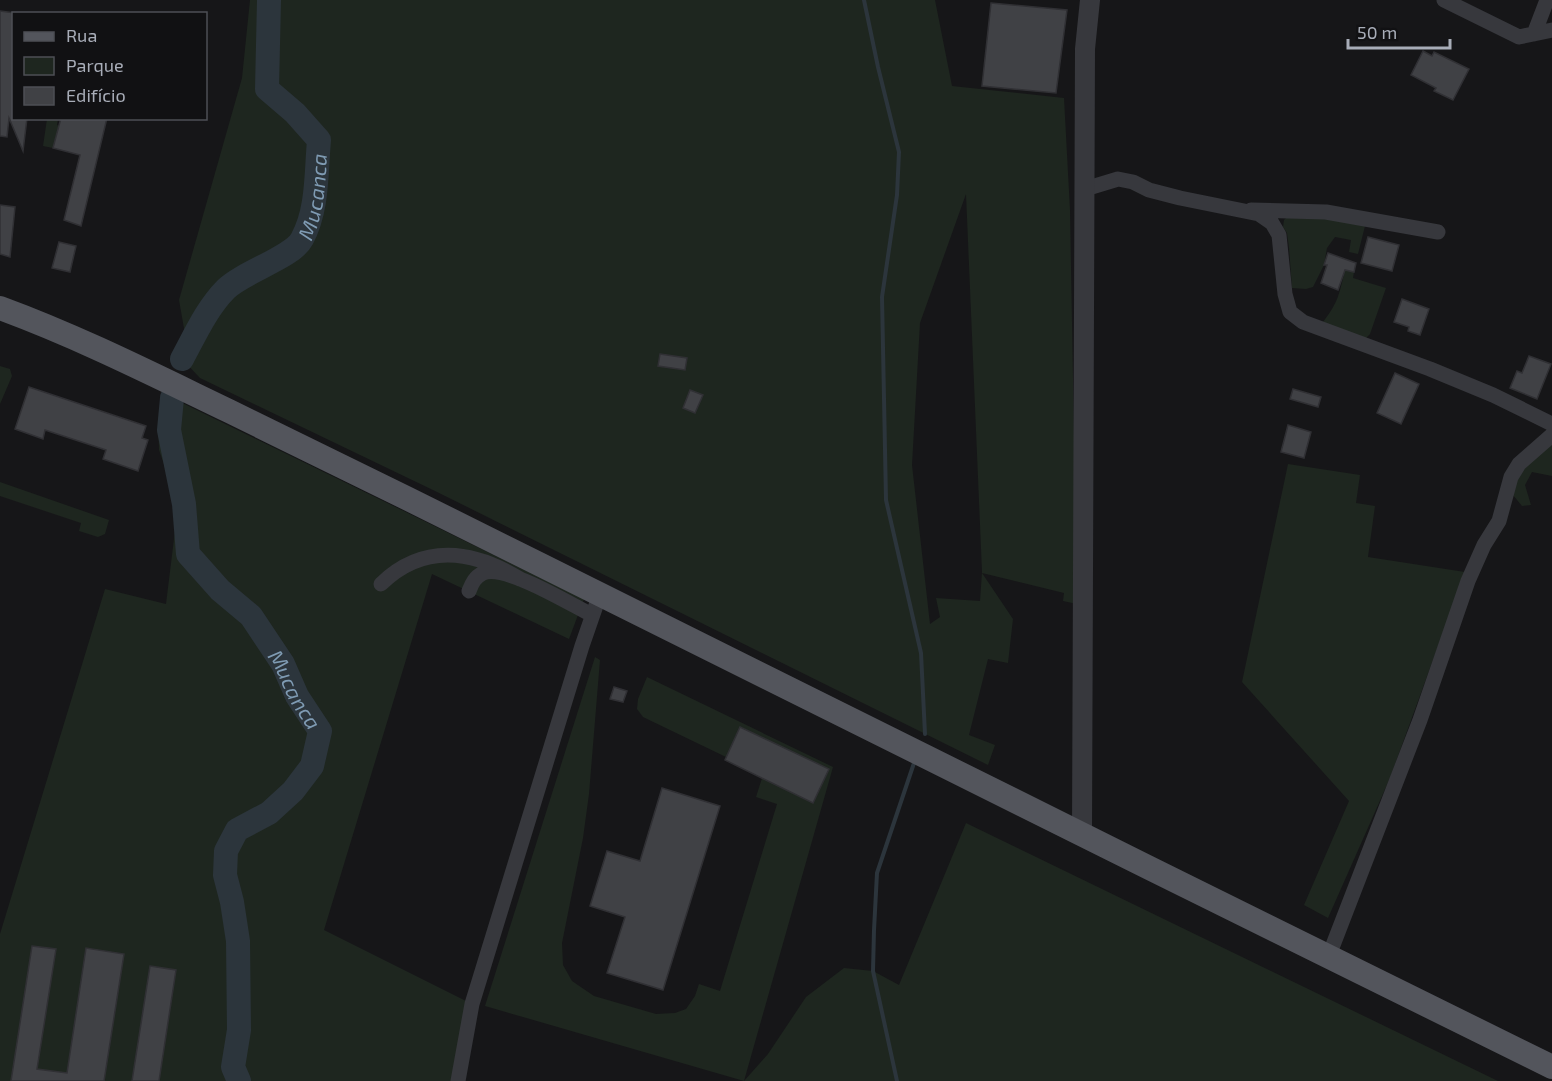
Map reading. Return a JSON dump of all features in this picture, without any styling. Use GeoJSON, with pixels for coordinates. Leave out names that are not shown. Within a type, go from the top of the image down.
{"type":"FeatureCollection","features":[{"type":"Feature","properties":{"kind":"main road"},"geometry":{"type":"LineString","coordinates":[[0,308],[117,357],[596,604],[1082,833],[1328,958],[1552,1067]]}},
{"type":"Feature","properties":{"kind":"street"},"geometry":{"type":"LineString","coordinates":[[1082,833],[1085,49],[1090,0]]}},
{"type":"Feature","properties":{"kind":"street"},"geometry":{"type":"LineString","coordinates":[[1444,0],[1519,38],[1552,30]]}},
{"type":"Feature","properties":{"kind":"street"},"geometry":{"type":"LineString","coordinates":[[1534,34],[1547,0]]}},
{"type":"Feature","properties":{"kind":"street"},"geometry":{"type":"LineString","coordinates":[[1085,189],[1118,179],[1180,198],[1259,214],[1272,223],[1279,235],[1285,294],[1290,312],[1296,318],[1485,392],[1552,424]]}},
{"type":"Feature","properties":{"kind":"street"},"geometry":{"type":"LineString","coordinates":[[1238,209],[1326,212],[1438,232]]}},
{"type":"Feature","properties":{"kind":"street"},"geometry":{"type":"LineString","coordinates":[[1328,958],[1420,720],[1468,581],[1484,545],[1500,521],[1511,477],[1519,464],[1552,435]]}},
{"type":"Feature","properties":{"kind":"street"},"geometry":{"type":"LineString","coordinates":[[381,584],[394,571],[411,563],[428,556],[447,555],[466,556],[485,562],[502,568],[520,579]]}},
{"type":"Feature","properties":{"kind":"street"},"geometry":{"type":"LineString","coordinates":[[458,1081],[472,1004],[596,604],[500,572],[484,573],[472,581],[469,591]]}},
{"type":"Feature","properties":{"kind":"green space"},"geometry":{"type":"Polygon","coordinates":[[[250,0],[935,0],[952,86],[1064,98],[1070,210],[1077,604],[1063,601],[1064,593],[982,573],[1013,619],[1008,663],[988,659],[969,735],[995,745],[988,765],[435,491],[200,378],[182,359],[185,334],[179,300],[242,78],[250,0]],[[966,194],[920,323],[912,465],[930,624],[940,617],[936,598],[980,601],[982,572],[966,194]]]}},
{"type":"Feature","properties":{"kind":"green space"},"geometry":{"type":"Polygon","coordinates":[[[47,120],[58,120],[59,126],[53,148],[43,146],[47,120]]]}},
{"type":"Feature","properties":{"kind":"green space"},"geometry":{"type":"Polygon","coordinates":[[[1289,215],[1366,222],[1358,254],[1349,252],[1351,240],[1335,237],[1327,248],[1324,265],[1313,287],[1292,288],[1287,233],[1283,227],[1284,220],[1289,215]]]}},
{"type":"Feature","properties":{"kind":"green space"},"geometry":{"type":"Polygon","coordinates":[[[1345,270],[1354,272],[1353,278],[1386,288],[1370,334],[1364,340],[1323,322],[1338,297],[1345,270]]]}},
{"type":"Feature","properties":{"kind":"green space"},"geometry":{"type":"Polygon","coordinates":[[[0,366],[10,369],[12,376],[0,404],[0,366]]]}},
{"type":"Feature","properties":{"kind":"green space"},"geometry":{"type":"Polygon","coordinates":[[[164,394],[584,599],[569,639],[432,574],[324,930],[472,1004],[458,1081],[0,1081],[0,934],[105,589],[166,604],[179,498],[159,450],[158,420],[164,394]]]}},
{"type":"Feature","properties":{"kind":"green space"},"geometry":{"type":"Polygon","coordinates":[[[1552,435],[1552,476],[1532,472],[1525,485],[1531,505],[1522,506],[1508,489],[1552,435]]]}},
{"type":"Feature","properties":{"kind":"green space"},"geometry":{"type":"Polygon","coordinates":[[[1288,464],[1360,475],[1356,503],[1375,506],[1368,557],[1465,572],[1390,778],[1328,918],[1304,905],[1349,801],[1242,682],[1288,464]]]}},
{"type":"Feature","properties":{"kind":"green space"},"geometry":{"type":"Polygon","coordinates":[[[0,482],[109,520],[105,534],[98,537],[79,531],[81,523],[0,496],[0,482]]]}},
{"type":"Feature","properties":{"kind":"green space"},"geometry":{"type":"Polygon","coordinates":[[[595,657],[600,660],[589,794],[583,838],[562,943],[563,965],[572,981],[594,996],[656,1014],[675,1013],[686,1009],[695,996],[699,984],[720,991],[777,804],[756,797],[762,778],[813,803],[829,770],[741,727],[726,757],[643,717],[637,709],[638,699],[647,677],[833,767],[744,1081],[485,1006],[595,657]]]}},
{"type":"Feature","properties":{"kind":"green space"},"geometry":{"type":"Polygon","coordinates":[[[966,823],[1498,1081],[744,1081],[768,1054],[806,997],[844,968],[873,971],[899,985],[966,823]]]}},
{"type":"Feature","properties":{"kind":"building"},"geometry":{"type":"Polygon","coordinates":[[[991,3],[1067,10],[1056,93],[982,86],[991,3]]]}},
{"type":"Feature","properties":{"kind":"building"},"geometry":{"type":"Polygon","coordinates":[[[0,11],[12,13],[12,120],[27,120],[23,151],[9,118],[7,137],[0,136],[0,11]]]}},
{"type":"Feature","properties":{"kind":"building"},"geometry":{"type":"Polygon","coordinates":[[[1423,51],[1432,56],[1434,52],[1469,69],[1453,100],[1434,91],[1436,88],[1411,75],[1423,51]]]}},
{"type":"Feature","properties":{"kind":"building"},"geometry":{"type":"Polygon","coordinates":[[[60,120],[107,120],[81,226],[64,220],[80,155],[53,148],[60,120]]]}},
{"type":"Feature","properties":{"kind":"building"},"geometry":{"type":"Polygon","coordinates":[[[0,205],[15,207],[10,257],[0,254],[0,205]]]}},
{"type":"Feature","properties":{"kind":"building"},"geometry":{"type":"Polygon","coordinates":[[[1368,237],[1399,245],[1392,271],[1361,263],[1368,237]]]}},
{"type":"Feature","properties":{"kind":"building"},"geometry":{"type":"Polygon","coordinates":[[[59,242],[76,246],[70,272],[52,268],[59,242]]]}},
{"type":"Feature","properties":{"kind":"building"},"geometry":{"type":"Polygon","coordinates":[[[1328,253],[1356,263],[1354,272],[1345,270],[1338,290],[1321,283],[1328,253]]]}},
{"type":"Feature","properties":{"kind":"building"},"geometry":{"type":"Polygon","coordinates":[[[1402,299],[1429,309],[1420,335],[1408,331],[1409,327],[1394,322],[1402,299]]]}},
{"type":"Feature","properties":{"kind":"building"},"geometry":{"type":"Polygon","coordinates":[[[660,354],[687,358],[685,370],[658,366],[660,354]]]}},
{"type":"Feature","properties":{"kind":"building"},"geometry":{"type":"Polygon","coordinates":[[[1529,356],[1551,364],[1537,399],[1510,388],[1517,371],[1522,373],[1529,356]]]}},
{"type":"Feature","properties":{"kind":"building"},"geometry":{"type":"Polygon","coordinates":[[[1395,373],[1419,384],[1401,424],[1377,413],[1395,373]]]}},
{"type":"Feature","properties":{"kind":"building"},"geometry":{"type":"Polygon","coordinates":[[[29,387],[146,426],[142,438],[148,440],[138,471],[103,459],[106,450],[45,430],[43,439],[15,429],[29,387]]]}},
{"type":"Feature","properties":{"kind":"building"},"geometry":{"type":"Polygon","coordinates":[[[1293,389],[1321,397],[1318,407],[1290,399],[1293,389]]]}},
{"type":"Feature","properties":{"kind":"building"},"geometry":{"type":"Polygon","coordinates":[[[690,390],[703,395],[695,413],[683,408],[690,390]]]}},
{"type":"Feature","properties":{"kind":"building"},"geometry":{"type":"Polygon","coordinates":[[[1288,425],[1311,432],[1304,458],[1281,452],[1288,425]]]}},
{"type":"Feature","properties":{"kind":"building"},"geometry":{"type":"Polygon","coordinates":[[[614,687],[627,691],[623,702],[610,699],[614,687]]]}},
{"type":"Feature","properties":{"kind":"building"},"geometry":{"type":"Polygon","coordinates":[[[740,727],[829,769],[813,803],[725,760],[740,727]]]}},
{"type":"Feature","properties":{"kind":"building"},"geometry":{"type":"Polygon","coordinates":[[[662,788],[720,806],[663,990],[607,973],[625,917],[590,906],[607,851],[640,861],[662,788]]]}},
{"type":"Feature","properties":{"kind":"building"},"geometry":{"type":"Polygon","coordinates":[[[32,946],[56,949],[37,1069],[67,1073],[86,948],[124,954],[104,1081],[11,1081],[32,946]]]}},
{"type":"Feature","properties":{"kind":"building"},"geometry":{"type":"Polygon","coordinates":[[[150,966],[176,970],[159,1081],[132,1081],[150,966]]]}},
{"type":"Feature","properties":{"kind":"waterway","name":"Mucanca"},"geometry":{"type":"LineString","coordinates":[[182,359],[202,322],[226,289],[297,246],[307,228],[314,204],[319,140],[295,113],[267,89],[269,0]]}},
{"type":"Feature","properties":{"kind":"waterway"},"geometry":{"type":"LineString","coordinates":[[864,0],[899,152],[897,195],[882,297],[886,500],[921,653],[925,734]]}},
{"type":"Feature","properties":{"kind":"waterway","name":"Mucanca"},"geometry":{"type":"LineString","coordinates":[[172,398],[169,430],[184,504],[188,554],[220,590],[251,616],[283,664],[297,696],[320,731],[312,766],[293,791],[269,813],[237,830],[226,851],[225,875],[238,941],[239,1030],[233,1067],[239,1081]]}},
{"type":"Feature","properties":{"kind":"waterway"},"geometry":{"type":"LineString","coordinates":[[897,1081],[873,971],[877,873],[914,763]]}}]}
